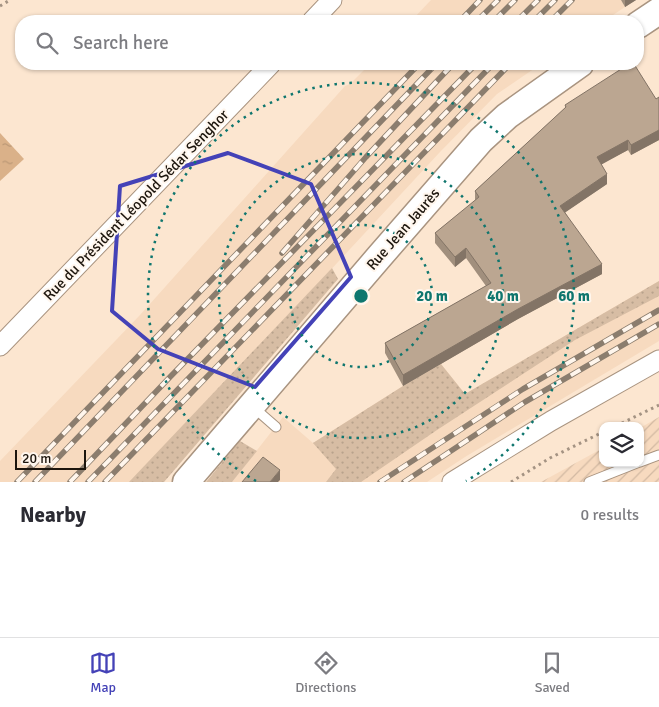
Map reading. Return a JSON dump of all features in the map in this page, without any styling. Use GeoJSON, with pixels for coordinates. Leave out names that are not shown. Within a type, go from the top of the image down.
{"type":"FeatureCollection","features":[{"type":"Feature","properties":{"kind":"street"},"geometry":{"type":"LineString","coordinates":[[318,15],[332,0]]}},
{"type":"Feature","properties":{"kind":"street"},"geometry":{"type":"LineString","coordinates":[[644,21],[659,11]]}},
{"type":"Feature","properties":{"kind":"street","name":"Rue du Président Léopold Sédar Senghor"},"geometry":{"type":"LineString","coordinates":[[0,346],[265,70]]}},
{"type":"Feature","properties":{"kind":"street","name":"Rue Jean Jaurès"},"geometry":{"type":"LineString","coordinates":[[186,482],[481,140],[507,116],[572,70]]}},
{"type":"Feature","properties":{"kind":"street"},"geometry":{"type":"LineString","coordinates":[[452,482],[544,425],[659,360]]}},
{"type":"Feature","properties":{"kind":"lane"},"geometry":{"type":"LineString","coordinates":[[251,406],[276,427]]}},
{"type":"Feature","properties":{"kind":"lane"},"geometry":{"type":"LineString","coordinates":[[644,461],[659,455]]}},
{"type":"Feature","properties":{"kind":"lane"},"geometry":{"type":"LineString","coordinates":[[589,482],[628,467]]}},
{"type":"Feature","properties":{"kind":"path"},"geometry":{"type":"LineString","coordinates":[[0,6],[10,0]]}},
{"type":"Feature","properties":{"kind":"path"},"geometry":{"type":"LineString","coordinates":[[624,422],[659,405]]}},
{"type":"Feature","properties":{"kind":"path"},"geometry":{"type":"LineString","coordinates":[[510,482],[550,458],[599,434]]}},
{"type":"Feature","properties":{"kind":"highlighted area"},"geometry":{"type":"Polygon","coordinates":[[[228,153],[311,184],[351,277],[255,387],[158,349],[112,311],[120,186],[228,153]]]}},
{"type":"Feature","properties":{"kind":"shaded area"},"geometry":{"type":"Polygon","coordinates":[[[431,0],[621,0],[625,7],[613,15],[417,15],[431,0]]]}},
{"type":"Feature","properties":{"kind":"shaded area"},"geometry":{"type":"Polygon","coordinates":[[[364,70],[532,70],[497,94],[440,152],[134,482],[0,482],[0,461],[140,315],[345,86],[350,84],[364,70]]]}},
{"type":"Feature","properties":{"kind":"shaded area"},"geometry":{"type":"Polygon","coordinates":[[[332,268],[338,279],[164,482],[129,482],[332,268]]]}},
{"type":"Feature","properties":{"kind":"shaded area"},"geometry":{"type":"Polygon","coordinates":[[[659,281],[659,341],[465,457],[427,482],[232,482],[283,417],[313,443],[441,364],[465,394],[659,281]]]}},
{"type":"Feature","properties":{"kind":"shaded area"},"geometry":{"type":"Polygon","coordinates":[[[659,281],[659,296],[575,340],[361,482],[326,482],[336,469],[313,443],[403,386],[441,364],[465,394],[659,281]]]}},
{"type":"Feature","properties":{"kind":"shaded area"},"geometry":{"type":"Polygon","coordinates":[[[659,417],[659,482],[541,482],[599,450],[599,467],[644,467],[644,426],[659,417]]]}},
{"type":"Feature","properties":{"kind":"shaded area"},"geometry":{"type":"Polygon","coordinates":[[[240,441],[257,451],[232,482],[206,482],[240,441]]]}},
{"type":"Feature","properties":{"kind":"water"},"geometry":{"type":"Polygon","coordinates":[[[0,133],[24,159],[0,181],[0,133]]]}},
{"type":"Feature","properties":{"kind":"building"},"geometry":{"type":"Polygon","coordinates":[[[620,70],[638,70],[656,99],[659,97],[659,130],[631,145],[628,140],[597,157],[607,174],[560,206],[602,264],[518,309],[403,375],[385,343],[491,283],[466,248],[455,257],[435,233],[479,197],[475,191],[566,107],[565,105],[620,70]]]}},
{"type":"Feature","properties":{"kind":"building"},"geometry":{"type":"Polygon","coordinates":[[[263,457],[280,470],[270,482],[242,482],[263,457]]]}},
{"type":"Feature","properties":{"kind":"railway"},"geometry":{"type":"LineString","coordinates":[[466,15],[480,0]]}},
{"type":"Feature","properties":{"kind":"railway"},"geometry":{"type":"LineString","coordinates":[[483,15],[498,0]]}},
{"type":"Feature","properties":{"kind":"railway"},"geometry":{"type":"LineString","coordinates":[[500,15],[515,0]]}},
{"type":"Feature","properties":{"kind":"railway"},"geometry":{"type":"LineString","coordinates":[[523,15],[538,0]]}},
{"type":"Feature","properties":{"kind":"railway"},"geometry":{"type":"LineString","coordinates":[[540,15],[555,0]]}},
{"type":"Feature","properties":{"kind":"railway"},"geometry":{"type":"LineString","coordinates":[[557,15],[572,0]]}},
{"type":"Feature","properties":{"kind":"railway"},"geometry":{"type":"LineString","coordinates":[[17,482],[413,70]]}},
{"type":"Feature","properties":{"kind":"railway"},"geometry":{"type":"LineString","coordinates":[[35,482],[430,70]]}},
{"type":"Feature","properties":{"kind":"railway"},"geometry":{"type":"LineString","coordinates":[[282,253],[366,157],[447,70]]}},
{"type":"Feature","properties":{"kind":"railway"},"geometry":{"type":"LineString","coordinates":[[70,482],[470,70]]}},
{"type":"Feature","properties":{"kind":"railway"},"geometry":{"type":"LineString","coordinates":[[88,482],[487,70]]}},
{"type":"Feature","properties":{"kind":"railway"},"geometry":{"type":"LineString","coordinates":[[105,482],[504,70]]}},
{"type":"Feature","properties":{"kind":"railway"},"geometry":{"type":"LineString","coordinates":[[380,482],[523,389],[659,310]]}},
{"type":"Feature","properties":{"kind":"railway"},"geometry":{"type":"LineString","coordinates":[[404,482],[525,402],[659,324]]}}]}
